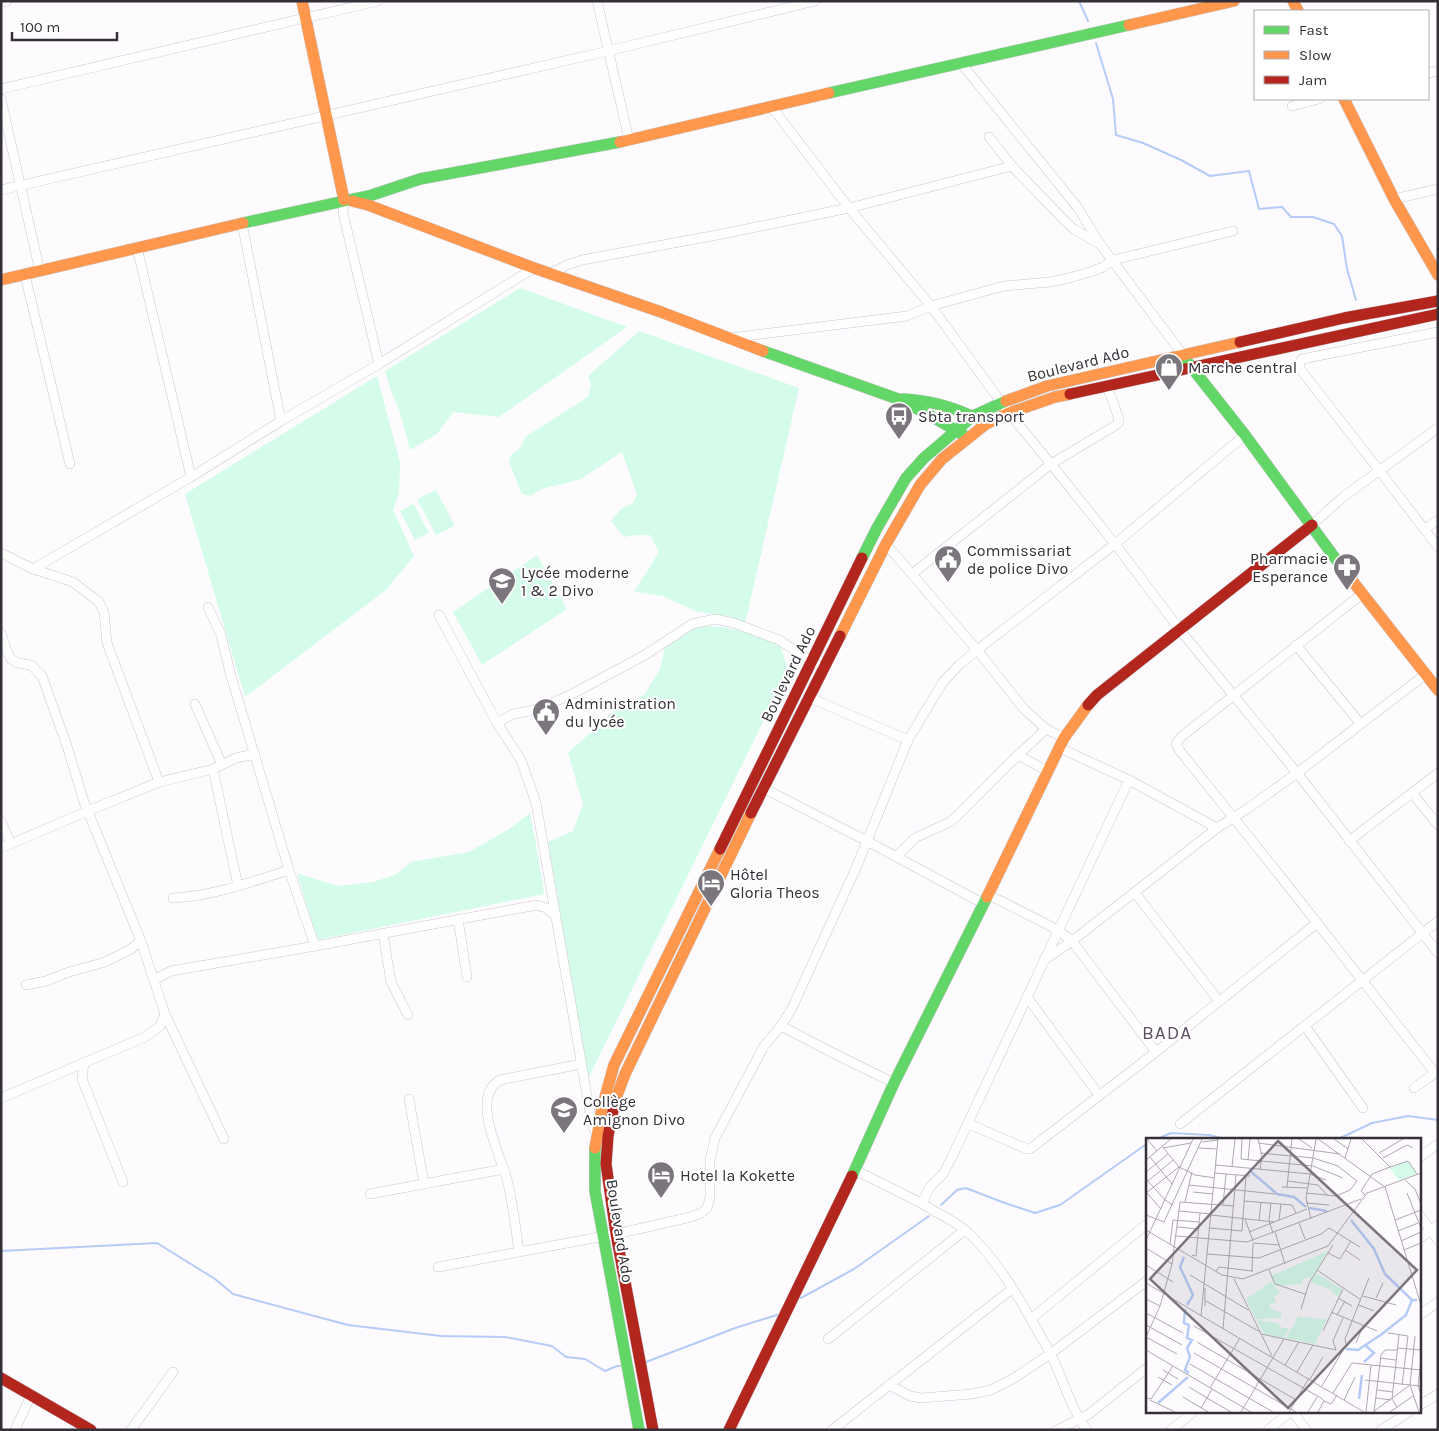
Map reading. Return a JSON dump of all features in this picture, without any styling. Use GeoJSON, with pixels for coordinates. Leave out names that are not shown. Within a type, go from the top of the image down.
{"type":"FeatureCollection","features":[{"type":"Feature","properties":{"kind":"street"},"geometry":{"type":"LineString","coordinates":[[1,2],[7,1]]}},
{"type":"Feature","properties":{"kind":"street"},"geometry":{"type":"LineString","coordinates":[[302,1],[344,200],[343,213],[379,364]]}},
{"type":"Feature","properties":{"kind":"street"},"geometry":{"type":"LineString","coordinates":[[1,89],[378,1]]}},
{"type":"Feature","properties":{"kind":"street"},"geometry":{"type":"LineString","coordinates":[[597,1],[629,140]]}},
{"type":"Feature","properties":{"kind":"street"},"geometry":{"type":"LineString","coordinates":[[1,190],[608,51],[815,1]]}},
{"type":"Feature","properties":{"kind":"street"},"geometry":{"type":"LineString","coordinates":[[1,280],[242,223],[372,195],[420,179],[629,140],[1234,1]]}},
{"type":"Feature","properties":{"kind":"street"},"geometry":{"type":"LineString","coordinates":[[961,63],[1078,208],[1100,244],[1191,367],[1312,525],[1362,594],[1433,682],[1360,723],[1256,804],[1217,828],[1135,893],[1044,960]]}},
{"type":"Feature","properties":{"kind":"street"},"geometry":{"type":"LineString","coordinates":[[1,99],[40,272]]}},
{"type":"Feature","properties":{"kind":"street"},"geometry":{"type":"LineString","coordinates":[[1292,106],[1315,100]]}},
{"type":"Feature","properties":{"kind":"street"},"geometry":{"type":"LineString","coordinates":[[1344,100],[1394,199],[1438,275]]}},
{"type":"Feature","properties":{"kind":"street"},"geometry":{"type":"LineString","coordinates":[[771,106],[849,208],[931,306],[1009,413],[1052,464],[1180,630],[1297,773],[1438,953]]}},
{"type":"Feature","properties":{"kind":"street"},"geometry":{"type":"LineString","coordinates":[[989,137],[1012,166],[1075,230],[1100,244]]}},
{"type":"Feature","properties":{"kind":"street"},"geometry":{"type":"LineString","coordinates":[[550,274],[582,260],[849,208],[1012,166]]}},
{"type":"Feature","properties":{"kind":"street"},"geometry":{"type":"LineString","coordinates":[[1394,199],[1438,188]]}},
{"type":"Feature","properties":{"kind":"street"},"geometry":{"type":"LineString","coordinates":[[344,200],[368,205],[550,274],[661,312],[727,338],[898,399],[968,437]]}},
{"type":"Feature","properties":{"kind":"street"},"geometry":{"type":"LineString","coordinates":[[242,223],[281,421]]}},
{"type":"Feature","properties":{"kind":"street"},"geometry":{"type":"LineString","coordinates":[[727,338],[898,318],[931,306],[1004,286],[1050,282],[1069,278],[1103,267],[1113,260],[1233,231]]}},
{"type":"Feature","properties":{"kind":"street"},"geometry":{"type":"LineString","coordinates":[[137,248],[191,477]]}},
{"type":"Feature","properties":{"kind":"street"},"geometry":{"type":"LineString","coordinates":[[32,569],[191,477],[534,268]]}},
{"type":"Feature","properties":{"kind":"street"},"geometry":{"type":"LineString","coordinates":[[25,275],[70,464]]}},
{"type":"Feature","properties":{"kind":"street","name":"Boulevard Ado"},"geometry":{"type":"LineString","coordinates":[[639,1430],[595,1191],[595,1152],[600,1110],[606,1086],[614,1065],[812,662],[892,501],[906,478],[924,458],[973,416],[1001,402],[1047,386],[1344,318],[1438,301]]}},
{"type":"Feature","properties":{"kind":"street","name":"Boulevard Ado"},"geometry":{"type":"LineString","coordinates":[[654,1430],[616,1234],[606,1164],[608,1136],[614,1105],[625,1074],[763,788],[886,544],[924,478],[942,459],[986,424],[1009,413],[1055,397],[1438,314]]}},
{"type":"Feature","properties":{"kind":"street"},"geometry":{"type":"LineString","coordinates":[[1438,332],[1302,359],[1300,364],[1300,369],[1438,547]]}},
{"type":"Feature","properties":{"kind":"street"},"geometry":{"type":"LineString","coordinates":[[912,574],[1052,464],[1116,425],[1119,422],[1118,416],[1107,386]]}},
{"type":"Feature","properties":{"kind":"street"},"geometry":{"type":"LineString","coordinates":[[898,399],[912,398],[944,406],[973,416],[986,424]]}},
{"type":"Feature","properties":{"kind":"street"},"geometry":{"type":"LineString","coordinates":[[728,1430],[855,1170],[894,1083],[1062,743],[1086,707],[1097,695],[1312,525],[1343,497],[1438,428]]}},
{"type":"Feature","properties":{"kind":"street"},"geometry":{"type":"LineString","coordinates":[[438,1266],[616,1234],[691,1217],[707,1208],[710,1198],[710,1160],[715,1138],[764,1046],[782,1026],[792,1008],[856,868],[908,740],[943,682],[977,650],[1115,544],[1244,435]]}},
{"type":"Feature","properties":{"kind":"street"},"geometry":{"type":"LineString","coordinates":[[1425,529],[1438,520]]}},
{"type":"Feature","properties":{"kind":"street"},"geometry":{"type":"LineString","coordinates":[[886,544],[977,650],[1024,709],[1062,743],[1217,828]]}},
{"type":"Feature","properties":{"kind":"street"},"geometry":{"type":"LineString","coordinates":[[1,553],[32,569],[73,582],[100,602],[104,612],[106,643],[159,782]]}},
{"type":"Feature","properties":{"kind":"street"},"geometry":{"type":"LineString","coordinates":[[1362,594],[1181,737],[1176,744],[1436,1072],[1414,1088]]}},
{"type":"Feature","properties":{"kind":"street"},"geometry":{"type":"LineString","coordinates":[[208,607],[221,635],[231,676],[289,870],[314,946]]}},
{"type":"Feature","properties":{"kind":"street"},"geometry":{"type":"LineString","coordinates":[[439,615],[497,723],[520,760],[536,803],[581,1064],[592,1124],[597,1136]]}},
{"type":"Feature","properties":{"kind":"street"},"geometry":{"type":"LineString","coordinates":[[497,723],[513,714],[530,711],[574,693],[645,655],[692,624],[715,619],[734,623],[779,640],[823,668]]}},
{"type":"Feature","properties":{"kind":"street"},"geometry":{"type":"LineString","coordinates":[[1,632],[11,659],[18,663],[31,665],[42,676],[67,746],[84,802],[142,941],[165,1014],[224,1139]]}},
{"type":"Feature","properties":{"kind":"street"},"geometry":{"type":"LineString","coordinates":[[1296,645],[1360,723]]}},
{"type":"Feature","properties":{"kind":"street"},"geometry":{"type":"LineString","coordinates":[[808,697],[908,740]]}},
{"type":"Feature","properties":{"kind":"street"},"geometry":{"type":"LineString","coordinates":[[195,704],[217,767],[238,886]]}},
{"type":"Feature","properties":{"kind":"street"},"geometry":{"type":"LineString","coordinates":[[896,857],[915,838],[950,822],[1046,729]]}},
{"type":"Feature","properties":{"kind":"street"},"geometry":{"type":"LineString","coordinates":[[1,848],[88,810],[159,782],[217,767],[236,758],[255,754]]}},
{"type":"Feature","properties":{"kind":"street"},"geometry":{"type":"LineString","coordinates":[[1018,755],[1048,772]]}},
{"type":"Feature","properties":{"kind":"street"},"geometry":{"type":"LineString","coordinates":[[1350,841],[1438,773]]}},
{"type":"Feature","properties":{"kind":"street"},"geometry":{"type":"LineString","coordinates":[[922,1203],[929,1188],[946,1168],[969,1124],[1129,780]]}},
{"type":"Feature","properties":{"kind":"street"},"geometry":{"type":"LineString","coordinates":[[763,788],[896,857],[986,900],[1058,930],[1072,941],[1156,1052]]}},
{"type":"Feature","properties":{"kind":"street"},"geometry":{"type":"LineString","coordinates":[[1412,793],[1438,825]]}},
{"type":"Feature","properties":{"kind":"street"},"geometry":{"type":"LineString","coordinates":[[1,821],[10,844]]}},
{"type":"Feature","properties":{"kind":"street"},"geometry":{"type":"LineString","coordinates":[[173,898],[206,894],[289,870]]}},
{"type":"Feature","properties":{"kind":"street"},"geometry":{"type":"LineString","coordinates":[[1135,893],[1219,1002]]}},
{"type":"Feature","properties":{"kind":"street"},"geometry":{"type":"LineString","coordinates":[[154,980],[171,971],[537,905],[546,908],[555,915]]}},
{"type":"Feature","properties":{"kind":"street"},"geometry":{"type":"LineString","coordinates":[[458,919],[467,977]]}},
{"type":"Feature","properties":{"kind":"street"},"geometry":{"type":"LineString","coordinates":[[1180,1124],[1438,921]]}},
{"type":"Feature","properties":{"kind":"street"},"geometry":{"type":"LineString","coordinates":[[969,1124],[1027,1150],[1035,1146],[1317,923]]}},
{"type":"Feature","properties":{"kind":"street"},"geometry":{"type":"LineString","coordinates":[[383,934],[391,982],[408,1015]]}},
{"type":"Feature","properties":{"kind":"street"},"geometry":{"type":"LineString","coordinates":[[26,984],[46,982],[70,972],[104,962],[124,953],[142,941]]}},
{"type":"Feature","properties":{"kind":"street"},"geometry":{"type":"LineString","coordinates":[[1027,997],[1099,1095]]}},
{"type":"Feature","properties":{"kind":"street"},"geometry":{"type":"LineString","coordinates":[[1,1098],[149,1034],[160,1026],[165,1014]]}},
{"type":"Feature","properties":{"kind":"street"},"geometry":{"type":"LineString","coordinates":[[782,1026],[894,1083]]}},
{"type":"Feature","properties":{"kind":"street"},"geometry":{"type":"LineString","coordinates":[[1305,1026],[1364,1108]]}},
{"type":"Feature","properties":{"kind":"street"},"geometry":{"type":"LineString","coordinates":[[84,1063],[82,1079],[122,1182]]}},
{"type":"Feature","properties":{"kind":"street"},"geometry":{"type":"LineString","coordinates":[[519,1252],[508,1183],[488,1120],[486,1107],[488,1096],[494,1083],[500,1080],[581,1064]]}},
{"type":"Feature","properties":{"kind":"street"},"geometry":{"type":"LineString","coordinates":[[408,1099],[424,1184]]}},
{"type":"Feature","properties":{"kind":"street"},"geometry":{"type":"LineString","coordinates":[[1422,1156],[1438,1144]]}},
{"type":"Feature","properties":{"kind":"street"},"geometry":{"type":"LineString","coordinates":[[370,1194],[504,1169]]}},
{"type":"Feature","properties":{"kind":"street"},"geometry":{"type":"LineString","coordinates":[[855,1170],[922,1203],[965,1230],[992,1260],[1031,1319],[1050,1354],[1080,1420],[1087,1430]]}},
{"type":"Feature","properties":{"kind":"street"},"geometry":{"type":"LineString","coordinates":[[1422,1218],[1434,1228],[1438,1240]]}},
{"type":"Feature","properties":{"kind":"street"},"geometry":{"type":"LineString","coordinates":[[1031,1319],[1146,1224]]}},
{"type":"Feature","properties":{"kind":"street"},"geometry":{"type":"LineString","coordinates":[[1422,1237],[1434,1228]]}},
{"type":"Feature","properties":{"kind":"street"},"geometry":{"type":"LineString","coordinates":[[828,1339],[965,1230]]}},
{"type":"Feature","properties":{"kind":"street"},"geometry":{"type":"LineString","coordinates":[[889,1385],[914,1398],[972,1394],[991,1390],[1050,1354],[1146,1282]]}},
{"type":"Feature","properties":{"kind":"street"},"geometry":{"type":"LineString","coordinates":[[832,1430],[1012,1289]]}},
{"type":"Feature","properties":{"kind":"street"},"geometry":{"type":"LineString","coordinates":[[1422,1314],[1438,1302]]}},
{"type":"Feature","properties":{"kind":"street"},"geometry":{"type":"LineString","coordinates":[[1057,1430],[1089,1414],[1146,1369]]}},
{"type":"Feature","properties":{"kind":"street"},"geometry":{"type":"LineString","coordinates":[[131,1430],[173,1372]]}},
{"type":"Feature","properties":{"kind":"street"},"geometry":{"type":"LineString","coordinates":[[1,1378],[92,1430]]}},
{"type":"Feature","properties":{"kind":"street"},"geometry":{"type":"LineString","coordinates":[[1422,1404],[1438,1394]]}},
{"type":"Feature","properties":{"kind":"street"},"geometry":{"type":"LineString","coordinates":[[15,1430],[32,1395]]}},
{"type":"Feature","properties":{"kind":"street"},"geometry":{"type":"LineString","coordinates":[[1171,1430],[1191,1414]]}},
{"type":"Feature","properties":{"kind":"street"},"geometry":{"type":"LineString","coordinates":[[1268,1430],[1288,1414]]}},
{"type":"Feature","properties":{"kind":"street"},"geometry":{"type":"LineString","coordinates":[[1293,1414],[1306,1430]]}},
{"type":"Feature","properties":{"kind":"street"},"geometry":{"type":"LineString","coordinates":[[1381,1430],[1406,1414]]}},
{"type":"Feature","properties":{"kind":"green space"},"geometry":{"type":"Polygon","coordinates":[[[520,288],[627,327],[499,417],[453,412],[437,434],[410,450],[400,412],[385,371],[520,288]]]}},
{"type":"Feature","properties":{"kind":"green space"},"geometry":{"type":"Polygon","coordinates":[[[639,331],[799,388],[745,624],[728,616],[697,612],[663,596],[634,592],[659,552],[650,535],[624,537],[611,521],[621,509],[633,503],[637,495],[622,452],[579,480],[541,489],[531,496],[522,494],[509,462],[511,455],[522,446],[525,437],[588,397],[591,385],[588,376],[639,331]]]}},
{"type":"Feature","properties":{"kind":"green space"},"geometry":{"type":"Polygon","coordinates":[[[377,376],[400,462],[399,493],[393,510],[414,556],[386,590],[245,697],[185,494],[377,376]]]}},
{"type":"Feature","properties":{"kind":"green space"},"geometry":{"type":"Polygon","coordinates":[[[436,490],[455,526],[436,535],[417,499],[436,490]]]}},
{"type":"Feature","properties":{"kind":"green space"},"geometry":{"type":"Polygon","coordinates":[[[414,504],[429,533],[415,540],[400,511],[414,504]]]}},
{"type":"Feature","properties":{"kind":"green space"},"geometry":{"type":"Polygon","coordinates":[[[537,555],[567,609],[482,665],[453,612],[537,555]]]}},
{"type":"Feature","properties":{"kind":"green space"},"geometry":{"type":"Polygon","coordinates":[[[708,626],[736,630],[780,644],[788,671],[588,1079],[548,842],[573,831],[583,804],[568,753],[616,709],[644,695],[660,669],[665,646],[689,629],[708,626]]]}},
{"type":"Feature","properties":{"kind":"green space"},"geometry":{"type":"Polygon","coordinates":[[[530,813],[544,894],[317,940],[297,873],[337,886],[373,882],[395,875],[411,862],[469,852],[509,829],[530,813]]]}},
{"type":"Feature","properties":{"kind":"waterway"},"geometry":{"type":"LineString","coordinates":[[1079,1],[1088,21]]}},
{"type":"Feature","properties":{"kind":"waterway"},"geometry":{"type":"LineString","coordinates":[[1096,43],[1113,99],[1116,135],[1143,143],[1181,160],[1210,176],[1249,171],[1259,209],[1282,207],[1291,217],[1313,217],[1334,224],[1342,236],[1347,269],[1356,300]]}},
{"type":"Feature","properties":{"kind":"waterway"},"geometry":{"type":"LineString","coordinates":[[1340,1138],[1372,1123],[1408,1116],[1438,1120]]}},
{"type":"Feature","properties":{"kind":"waterway"},"geometry":{"type":"LineString","coordinates":[[1160,1138],[1171,1133],[1209,1135],[1221,1138]]}},
{"type":"Feature","properties":{"kind":"waterway"},"geometry":{"type":"LineString","coordinates":[[941,1205],[957,1190],[966,1188],[1035,1213],[1060,1205],[1146,1144]]}},
{"type":"Feature","properties":{"kind":"waterway"},"geometry":{"type":"LineString","coordinates":[[801,1298],[854,1269],[929,1216]]}},
{"type":"Feature","properties":{"kind":"waterway"},"geometry":{"type":"LineString","coordinates":[[1,1251],[157,1243],[215,1279],[233,1294],[348,1325],[441,1336],[505,1337],[552,1346],[566,1357],[585,1359],[605,1371],[621,1366]]}},
{"type":"Feature","properties":{"kind":"waterway"},"geometry":{"type":"LineString","coordinates":[[646,1362],[738,1327],[777,1315]]}},
{"type":"Feature","properties":{"kind":"traffic: fast"},"geometry":{"type":"LineString","coordinates":[[829,93],[1129,25]]}},
{"type":"Feature","properties":{"kind":"traffic: fast"},"geometry":{"type":"LineString","coordinates":[[243,223],[372,195],[420,179],[620,142]]}},
{"type":"Feature","properties":{"kind":"traffic: fast"},"geometry":{"type":"LineString","coordinates":[[763,351],[898,399],[965,436]]}},
{"type":"Feature","properties":{"kind":"traffic: fast"},"geometry":{"type":"LineString","coordinates":[[1185,359],[1245,435],[1343,569]]}},
{"type":"Feature","properties":{"kind":"traffic: fast"},"geometry":{"type":"LineString","coordinates":[[903,399],[943,405],[980,420]]}},
{"type":"Feature","properties":{"kind":"traffic: fast"},"geometry":{"type":"LineString","coordinates":[[862,558],[906,478],[924,458],[973,416],[1006,401]]}},
{"type":"Feature","properties":{"kind":"traffic: fast"},"geometry":{"type":"LineString","coordinates":[[852,1176],[894,1083],[987,897]]}},
{"type":"Feature","properties":{"kind":"traffic: fast"},"geometry":{"type":"LineString","coordinates":[[595,1148],[595,1191],[639,1430]]}},
{"type":"Feature","properties":{"kind":"traffic: slow"},"geometry":{"type":"LineString","coordinates":[[302,1],[344,200]]}},
{"type":"Feature","properties":{"kind":"traffic: slow"},"geometry":{"type":"LineString","coordinates":[[1129,25],[1234,1]]}},
{"type":"Feature","properties":{"kind":"traffic: slow"},"geometry":{"type":"LineString","coordinates":[[1293,1],[1298,10]]}},
{"type":"Feature","properties":{"kind":"traffic: slow"},"geometry":{"type":"LineString","coordinates":[[620,142],[829,93]]}},
{"type":"Feature","properties":{"kind":"traffic: slow"},"geometry":{"type":"LineString","coordinates":[[1344,100],[1394,199],[1438,275]]}},
{"type":"Feature","properties":{"kind":"traffic: slow"},"geometry":{"type":"LineString","coordinates":[[352,201],[368,205],[534,268],[661,312],[763,351]]}},
{"type":"Feature","properties":{"kind":"traffic: slow"},"geometry":{"type":"LineString","coordinates":[[1,280],[243,223]]}},
{"type":"Feature","properties":{"kind":"traffic: slow"},"geometry":{"type":"LineString","coordinates":[[1006,401],[1047,386],[1240,342]]}},
{"type":"Feature","properties":{"kind":"traffic: slow"},"geometry":{"type":"LineString","coordinates":[[840,636],[886,544],[920,485],[942,459],[986,424],[1009,413],[1055,397],[1070,394]]}},
{"type":"Feature","properties":{"kind":"traffic: slow"},"geometry":{"type":"LineString","coordinates":[[1343,569],[1438,690]]}},
{"type":"Feature","properties":{"kind":"traffic: slow"},"geometry":{"type":"LineString","coordinates":[[987,897],[1064,738],[1088,705]]}},
{"type":"Feature","properties":{"kind":"traffic: slow"},"geometry":{"type":"LineString","coordinates":[[615,1101],[625,1074],[751,813]]}},
{"type":"Feature","properties":{"kind":"traffic: slow"},"geometry":{"type":"LineString","coordinates":[[595,1148],[602,1108],[614,1065],[720,849]]}},
{"type":"Feature","properties":{"kind":"traffic: jam"},"geometry":{"type":"LineString","coordinates":[[1240,342],[1344,318],[1438,301]]}},
{"type":"Feature","properties":{"kind":"traffic: jam"},"geometry":{"type":"LineString","coordinates":[[1070,394],[1438,314]]}},
{"type":"Feature","properties":{"kind":"traffic: jam"},"geometry":{"type":"LineString","coordinates":[[1088,705],[1097,695],[1312,525]]}},
{"type":"Feature","properties":{"kind":"traffic: jam"},"geometry":{"type":"LineString","coordinates":[[720,849],[862,558]]}},
{"type":"Feature","properties":{"kind":"traffic: jam"},"geometry":{"type":"LineString","coordinates":[[751,813],[840,636]]}},
{"type":"Feature","properties":{"kind":"traffic: jam"},"geometry":{"type":"LineString","coordinates":[[615,1101],[608,1136],[606,1164],[616,1234],[653,1430]]}},
{"type":"Feature","properties":{"kind":"traffic: jam"},"geometry":{"type":"LineString","coordinates":[[729,1430],[852,1176]]}},
{"type":"Feature","properties":{"kind":"traffic: jam"},"geometry":{"type":"LineString","coordinates":[[1,1378],[91,1430]]}},
{"type":"Feature","properties":{"kind":"place","name":"Marche central"},"geometry":{"type":"Point","coordinates":[1169,391]}},
{"type":"Feature","properties":{"kind":"place","name":"Sbta transport"},"geometry":{"type":"Point","coordinates":[899,440]}},
{"type":"Feature","properties":{"kind":"place","name":"Commissariat de police Divo"},"geometry":{"type":"Point","coordinates":[948,583]}},
{"type":"Feature","properties":{"kind":"place","name":"Pharmacie Esperance"},"geometry":{"type":"Point","coordinates":[1347,591]}},
{"type":"Feature","properties":{"kind":"place","name":"Lycée moderne 1 & 2 Divo"},"geometry":{"type":"Point","coordinates":[502,605]}},
{"type":"Feature","properties":{"kind":"place","name":"Administration du lycée"},"geometry":{"type":"Point","coordinates":[546,736]}},
{"type":"Feature","properties":{"kind":"place","name":"Hôtel Gloria Theos"},"geometry":{"type":"Point","coordinates":[711,907]}},
{"type":"Feature","properties":{"kind":"place","name":"Collège Amignon Divo"},"geometry":{"type":"Point","coordinates":[564,1134]}},
{"type":"Feature","properties":{"kind":"place","name":"Hotel la Kokette"},"geometry":{"type":"Point","coordinates":[661,1199]}},
{"type":"Feature","properties":{"kind":"district","name":"BADA"},"geometry":{"type":"Point","coordinates":[1167,1033]}}]}
